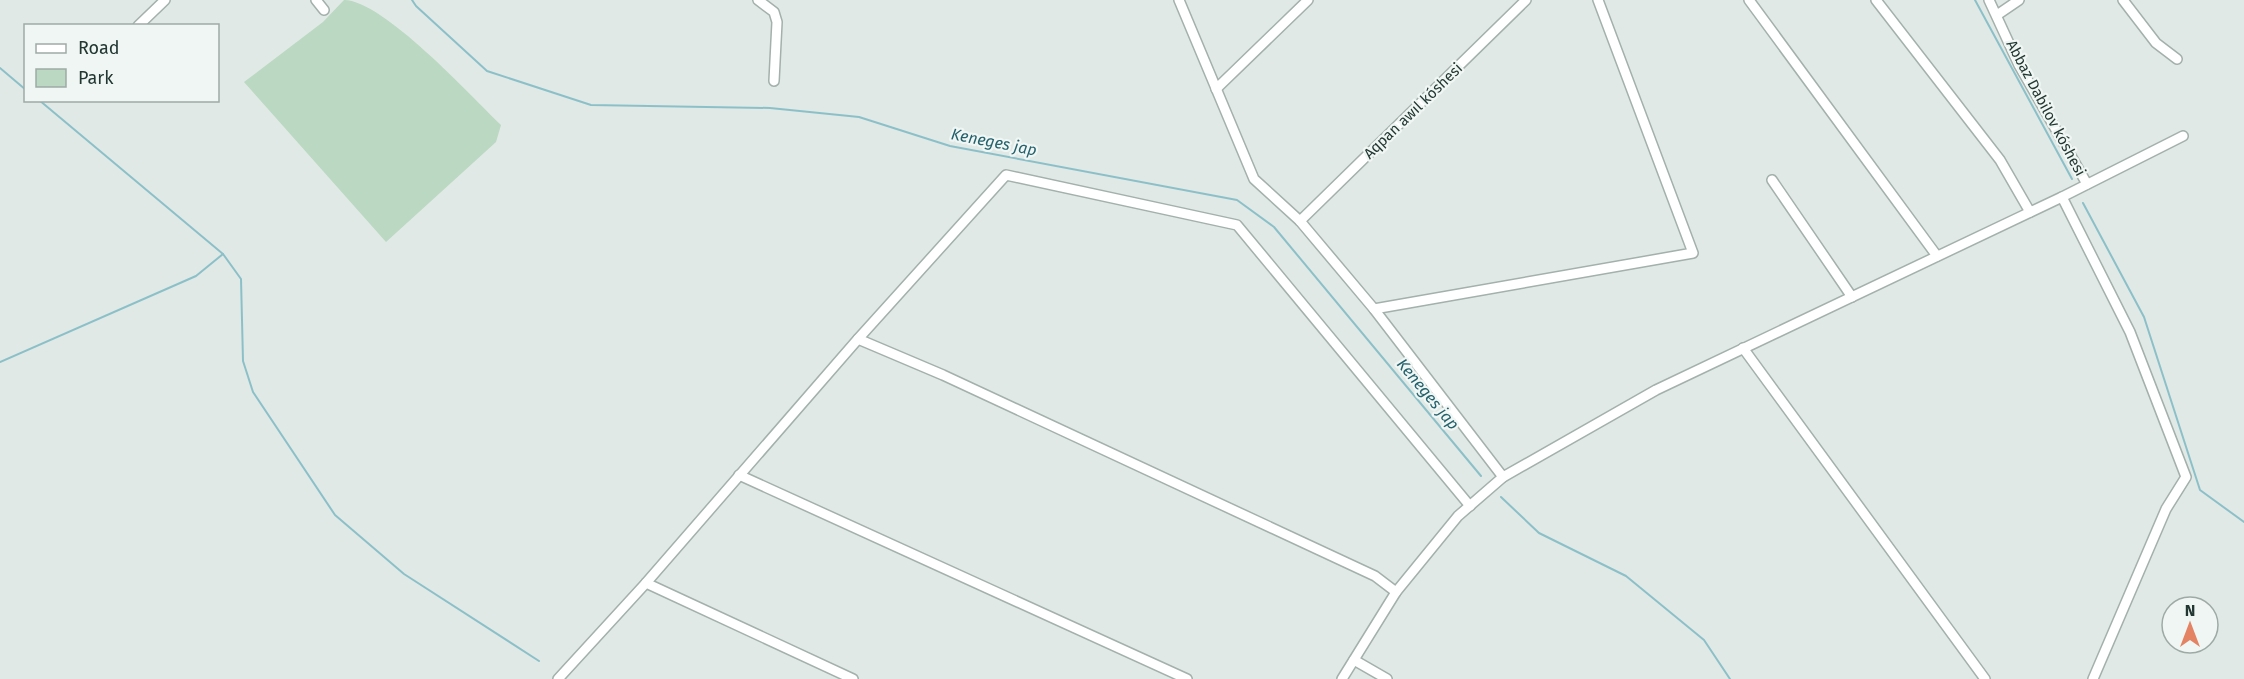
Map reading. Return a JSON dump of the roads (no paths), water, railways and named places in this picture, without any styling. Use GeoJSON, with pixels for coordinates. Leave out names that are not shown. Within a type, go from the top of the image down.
{"type":"FeatureCollection","features":[{"type":"Feature","properties":{"kind":"street"},"geometry":{"type":"LineString","coordinates":[[140,24],[165,0]]}},
{"type":"Feature","properties":{"kind":"street"},"geometry":{"type":"LineString","coordinates":[[316,0],[324,10]]}},
{"type":"Feature","properties":{"kind":"street"},"geometry":{"type":"LineString","coordinates":[[758,0],[774,12],[777,22],[774,81]]}},
{"type":"Feature","properties":{"kind":"street"},"geometry":{"type":"LineString","coordinates":[[1179,0],[1254,179],[1300,221],[1374,309],[1503,477]]}},
{"type":"Feature","properties":{"kind":"street"},"geometry":{"type":"LineString","coordinates":[[1216,89],[1308,0]]}},
{"type":"Feature","properties":{"kind":"street","name":"Aqpan awıl kóshesi"},"geometry":{"type":"LineString","coordinates":[[1300,221],[1526,0]]}},
{"type":"Feature","properties":{"kind":"street"},"geometry":{"type":"LineString","coordinates":[[1374,309],[1693,253],[1598,0]]}},
{"type":"Feature","properties":{"kind":"street"},"geometry":{"type":"LineString","coordinates":[[1749,0],[1937,256]]}},
{"type":"Feature","properties":{"kind":"street"},"geometry":{"type":"LineString","coordinates":[[1876,0],[2000,160],[2030,212]]}},
{"type":"Feature","properties":{"kind":"street","name":"Abbaz Dabilov kóshesi"},"geometry":{"type":"LineString","coordinates":[[1989,0],[2019,65],[2087,184]]}},
{"type":"Feature","properties":{"kind":"street"},"geometry":{"type":"LineString","coordinates":[[1996,15],[2019,0]]}},
{"type":"Feature","properties":{"kind":"street"},"geometry":{"type":"LineString","coordinates":[[2124,0],[2156,43],[2177,59]]}},
{"type":"Feature","properties":{"kind":"street"},"geometry":{"type":"LineString","coordinates":[[1342,679],[1396,592],[1458,516],[1503,477],[1656,390],[2062,197],[2183,136]]}},
{"type":"Feature","properties":{"kind":"street"},"geometry":{"type":"LineString","coordinates":[[558,679],[646,583],[858,339],[1006,175],[1237,225],[1470,506]]}},
{"type":"Feature","properties":{"kind":"street"},"geometry":{"type":"LineString","coordinates":[[1772,180],[1852,297]]}},
{"type":"Feature","properties":{"kind":"street"},"geometry":{"type":"LineString","coordinates":[[2062,197],[2130,332],[2186,477],[2166,509],[2093,679]]}},
{"type":"Feature","properties":{"kind":"street"},"geometry":{"type":"LineString","coordinates":[[858,339],[943,375],[1375,576],[1396,592]]}},
{"type":"Feature","properties":{"kind":"street"},"geometry":{"type":"LineString","coordinates":[[1743,348],[1985,679]]}},
{"type":"Feature","properties":{"kind":"street"},"geometry":{"type":"LineString","coordinates":[[739,475],[1187,679]]}},
{"type":"Feature","properties":{"kind":"street"},"geometry":{"type":"LineString","coordinates":[[646,583],[853,679]]}},
{"type":"Feature","properties":{"kind":"street"},"geometry":{"type":"LineString","coordinates":[[1354,660],[1387,679]]}},
{"type":"Feature","properties":{"kind":"waterway","name":"Keneges jap"},"geometry":{"type":"LineString","coordinates":[[412,0],[487,71],[591,105],[770,108],[859,117],[950,146],[1237,200],[1274,227],[1481,476]]}},
{"type":"Feature","properties":{"kind":"waterway"},"geometry":{"type":"LineString","coordinates":[[1975,0],[2072,179]]}},
{"type":"Feature","properties":{"kind":"waterway"},"geometry":{"type":"LineString","coordinates":[[0,68],[24,88]]}},
{"type":"Feature","properties":{"kind":"waterway"},"geometry":{"type":"LineString","coordinates":[[41,102],[223,254],[241,279],[243,361],[253,392],[335,515],[404,574],[539,661]]}},
{"type":"Feature","properties":{"kind":"waterway"},"geometry":{"type":"LineString","coordinates":[[2083,203],[2144,317],[2200,490],[2244,522]]}},
{"type":"Feature","properties":{"kind":"waterway"},"geometry":{"type":"LineString","coordinates":[[0,362],[196,276],[223,254]]}},
{"type":"Feature","properties":{"kind":"waterway","name":"Keneges jap"},"geometry":{"type":"LineString","coordinates":[[1501,497],[1539,533],[1626,576],[1704,640],[1730,679]]}}]}
